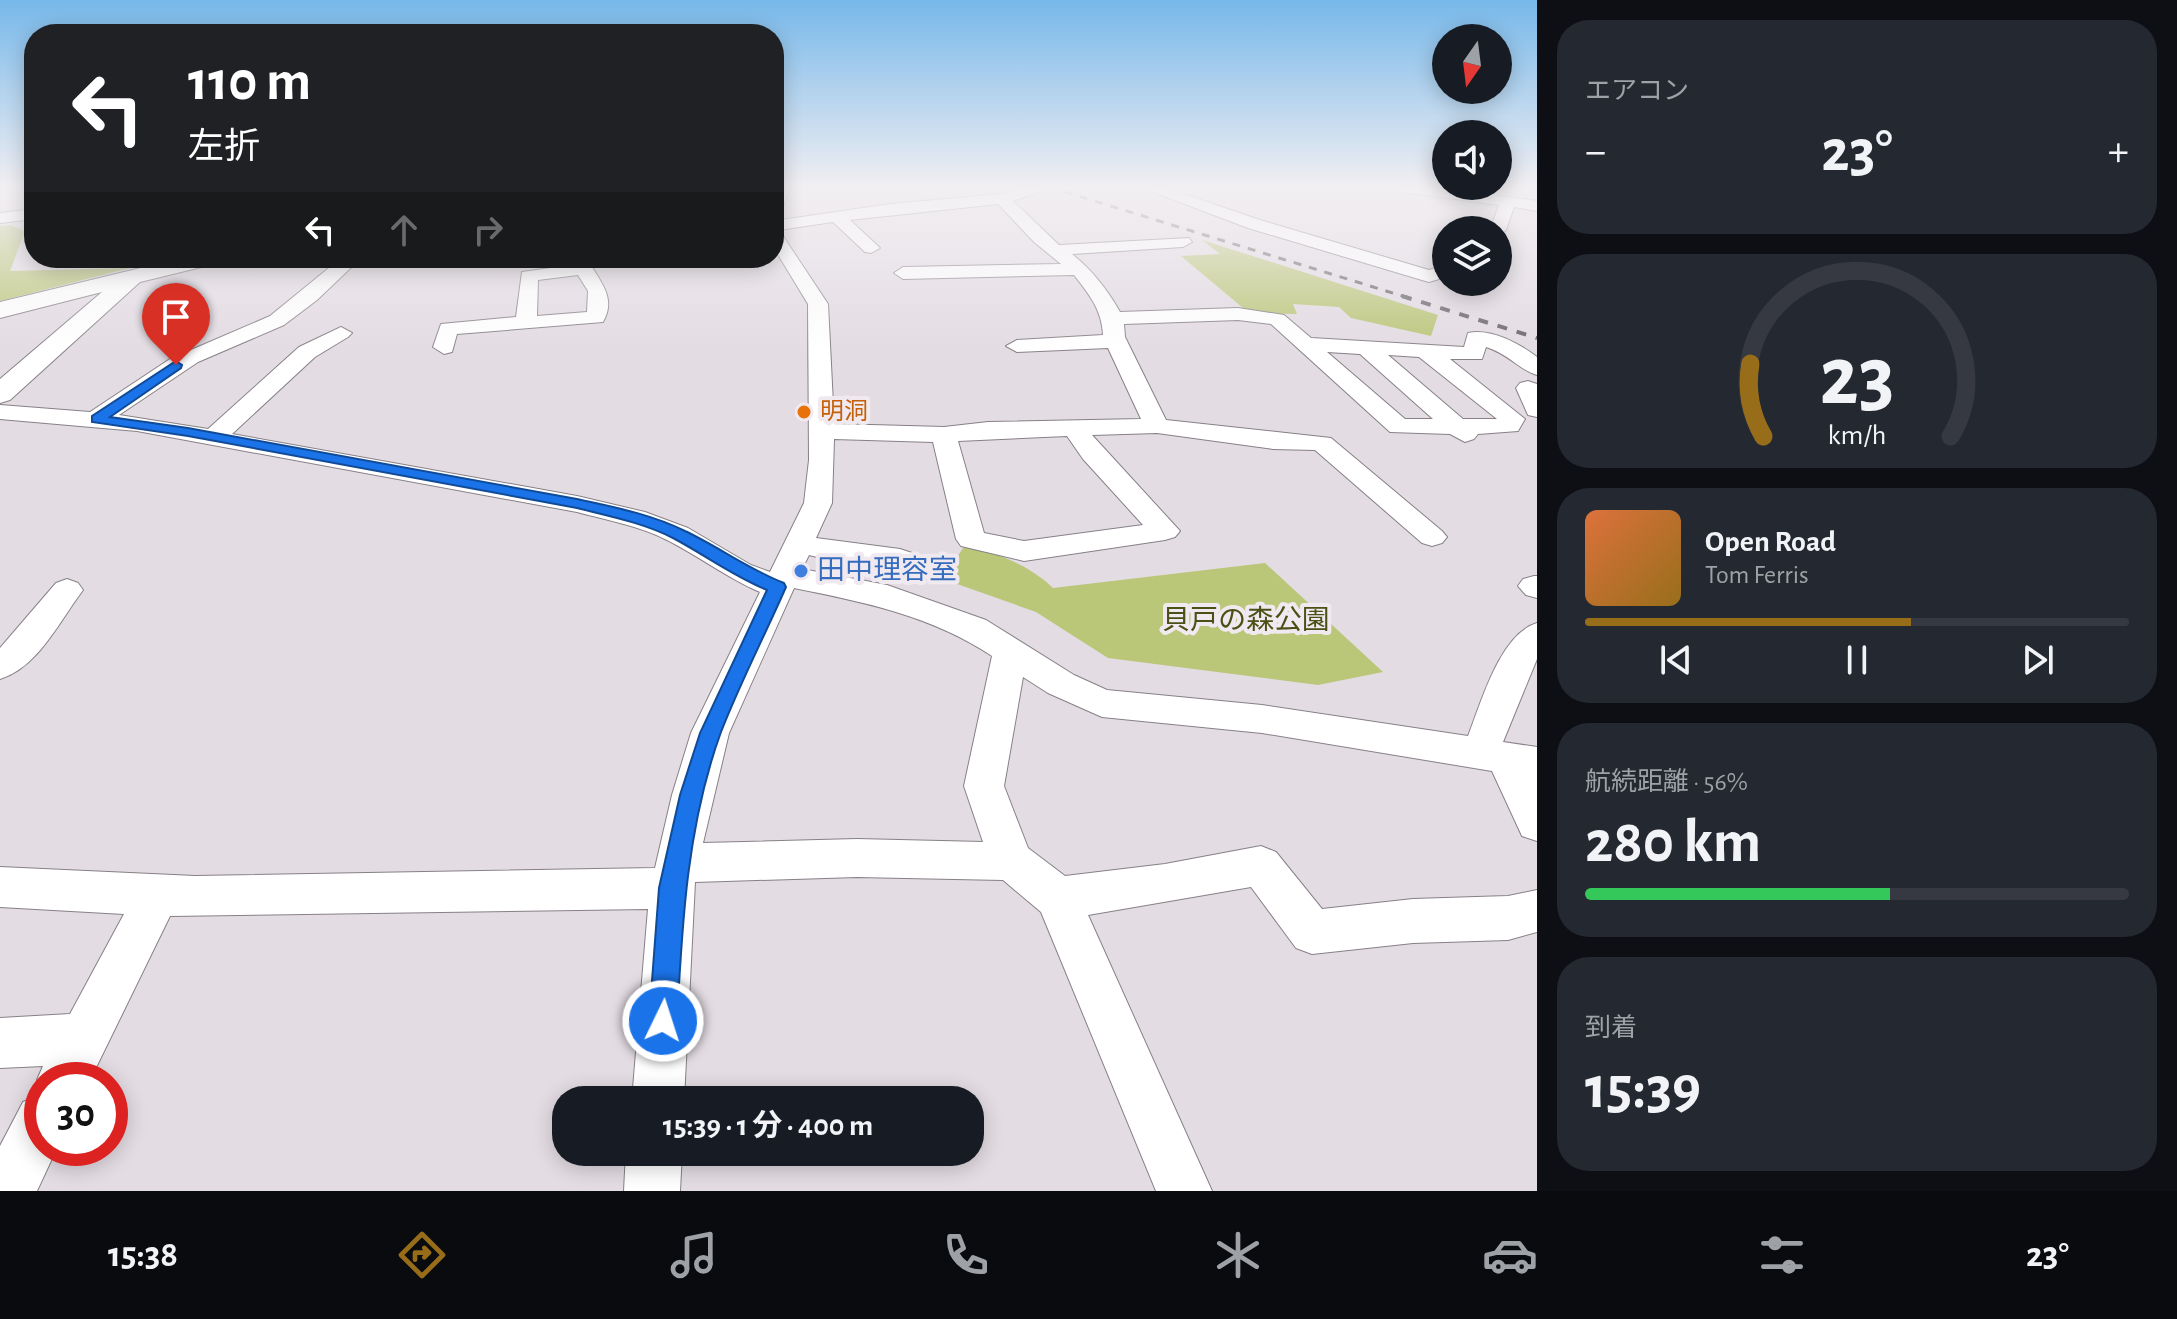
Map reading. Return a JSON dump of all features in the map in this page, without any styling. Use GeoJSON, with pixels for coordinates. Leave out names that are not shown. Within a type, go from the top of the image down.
{"type":"FeatureCollection","features":[{"type":"Feature","properties":{"kind":"main road"},"geometry":{"type":"LineString","coordinates":[[0,394],[144,268]]}},
{"type":"Feature","properties":{"kind":"main road"},"geometry":{"type":"LineString","coordinates":[[0,310],[170,268]]}},
{"type":"Feature","properties":{"kind":"street"},"geometry":{"type":"LineString","coordinates":[[865,243],[871,248]]}},
{"type":"Feature","properties":{"kind":"street"},"geometry":{"type":"LineString","coordinates":[[1047,243],[1085,277],[1114,330],[1157,426]]}},
{"type":"Feature","properties":{"kind":"street"},"geometry":{"type":"LineString","coordinates":[[1058,250],[1174,243]]}},
{"type":"Feature","properties":{"kind":"street"},"geometry":{"type":"LineString","coordinates":[[1317,243],[1432,275]]}},
{"type":"Feature","properties":{"kind":"street"},"geometry":{"type":"LineString","coordinates":[[659,1086],[674,875],[692,795],[710,733],[818,503],[822,460],[818,304],[784,250]]}},
{"type":"Feature","properties":{"kind":"street"},"geometry":{"type":"LineString","coordinates":[[97,419],[191,357],[238,340],[282,317],[340,268]]}},
{"type":"Feature","properties":{"kind":"street"},"geometry":{"type":"LineString","coordinates":[[526,323],[529,276],[562,268]]}},
{"type":"Feature","properties":{"kind":"street"},"geometry":{"type":"LineString","coordinates":[[444,347],[448,328],[596,318],[601,298],[585,268]]}},
{"type":"Feature","properties":{"kind":"street"},"geometry":{"type":"LineString","coordinates":[[903,273],[1085,277]]}},
{"type":"Feature","properties":{"kind":"street"},"geometry":{"type":"LineString","coordinates":[[947,291],[1085,277]]}},
{"type":"Feature","properties":{"kind":"street"},"geometry":{"type":"LineString","coordinates":[[1017,346],[1238,314],[1277,319],[1399,427],[1458,437],[1509,426],[1513,419],[1425,351]]}},
{"type":"Feature","properties":{"kind":"street"},"geometry":{"type":"LineString","coordinates":[[214,437],[307,352],[341,333]]}},
{"type":"Feature","properties":{"kind":"street"},"geometry":{"type":"LineString","coordinates":[[1308,344],[1474,354],[1476,338],[1512,348],[1534,389]]}},
{"type":"Feature","properties":{"kind":"street"},"geometry":{"type":"LineString","coordinates":[[1364,346],[1458,437]]}},
{"type":"Feature","properties":{"kind":"street"},"geometry":{"type":"LineString","coordinates":[[0,412],[97,419],[214,437],[577,504],[635,518],[678,534],[740,572],[780,582],[887,596],[974,628],[1061,684],[1102,703],[1262,719],[1507,757]]}},
{"type":"Feature","properties":{"kind":"street"},"geometry":{"type":"LineString","coordinates":[[1511,423],[1537,426]]}},
{"type":"Feature","properties":{"kind":"street"},"geometry":{"type":"LineString","coordinates":[[820,431],[944,435],[988,430],[1157,426],[1273,441],[1322,443],[1432,537]]}},
{"type":"Feature","properties":{"kind":"street"},"geometry":{"type":"LineString","coordinates":[[944,435],[971,539],[1024,551],[1165,531],[1092,453],[1076,430]]}},
{"type":"Feature","properties":{"kind":"street"},"geometry":{"type":"LineString","coordinates":[[799,544],[845,554],[900,559],[940,573]]}},
{"type":"Feature","properties":{"kind":"street"},"geometry":{"type":"LineString","coordinates":[[0,666],[18,653],[67,590]]}},
{"type":"Feature","properties":{"kind":"street"},"geometry":{"type":"LineString","coordinates":[[1537,635],[1517,660],[1507,757],[1537,823]]}},
{"type":"Feature","properties":{"kind":"street"},"geometry":{"type":"LineString","coordinates":[[1011,649],[984,786],[1011,861],[1058,898],[1184,1191]]}},
{"type":"Feature","properties":{"kind":"street"},"geometry":{"type":"LineString","coordinates":[[0,887],[157,896],[674,875],[857,858],[1011,861]]}},
{"type":"Feature","properties":{"kind":"street"},"geometry":{"type":"LineString","coordinates":[[1058,898],[1165,884],[1261,866],[1312,932],[1413,921],[1508,918],[1537,911]]}},
{"type":"Feature","properties":{"kind":"street"},"geometry":{"type":"LineString","coordinates":[[0,1043],[74,1060],[157,896]]}},
{"type":"Feature","properties":{"kind":"street"},"geometry":{"type":"LineString","coordinates":[[7,1191],[24,1157]]}},
{"type":"Feature","properties":{"kind":"street"},"geometry":{"type":"LineString","coordinates":[[652,1191],[653,1166]]}},
{"type":"Feature","properties":{"kind":"green space"},"geometry":{"type":"Polygon","coordinates":[[[0,243],[21,243],[10,271],[130,268],[0,301],[0,243]]]}},
{"type":"Feature","properties":{"kind":"green space"},"geometry":{"type":"Polygon","coordinates":[[[1205,243],[1438,315],[1431,336],[1351,318],[1339,307],[1293,304],[1297,314],[1249,313],[1181,256],[1220,254],[1205,243]]]}},
{"type":"Feature","properties":{"kind":"green space","name":"貝戸の森公園"},"geometry":{"type":"Polygon","coordinates":[[[965,545],[1012,561],[1053,588],[1265,563],[1383,672],[1318,685],[1108,658],[1036,612],[943,579],[965,545]]]}},
{"type":"Feature","properties":{"kind":"railway"},"geometry":{"type":"LineString","coordinates":[[1229,243],[1409,298]]}},
{"type":"Feature","properties":{"kind":"railway"},"geometry":{"type":"LineString","coordinates":[[1402,296],[1537,338]]}},
{"type":"Feature","properties":{"kind":"place","name":"明洞"},"geometry":{"type":"Point","coordinates":[804,412]}},
{"type":"Feature","properties":{"kind":"place","name":"田中理容室"},"geometry":{"type":"Point","coordinates":[801,571]}},
{"type":"Feature","properties":{"kind":"route"},"geometry":{"type":"LineString","coordinates":[[176,365],[97,419],[188,432],[407,475],[577,504],[635,518],[678,534],[740,572],[777,587],[750,652],[710,733],[692,795],[672,888],[663,1021]]}}]}
